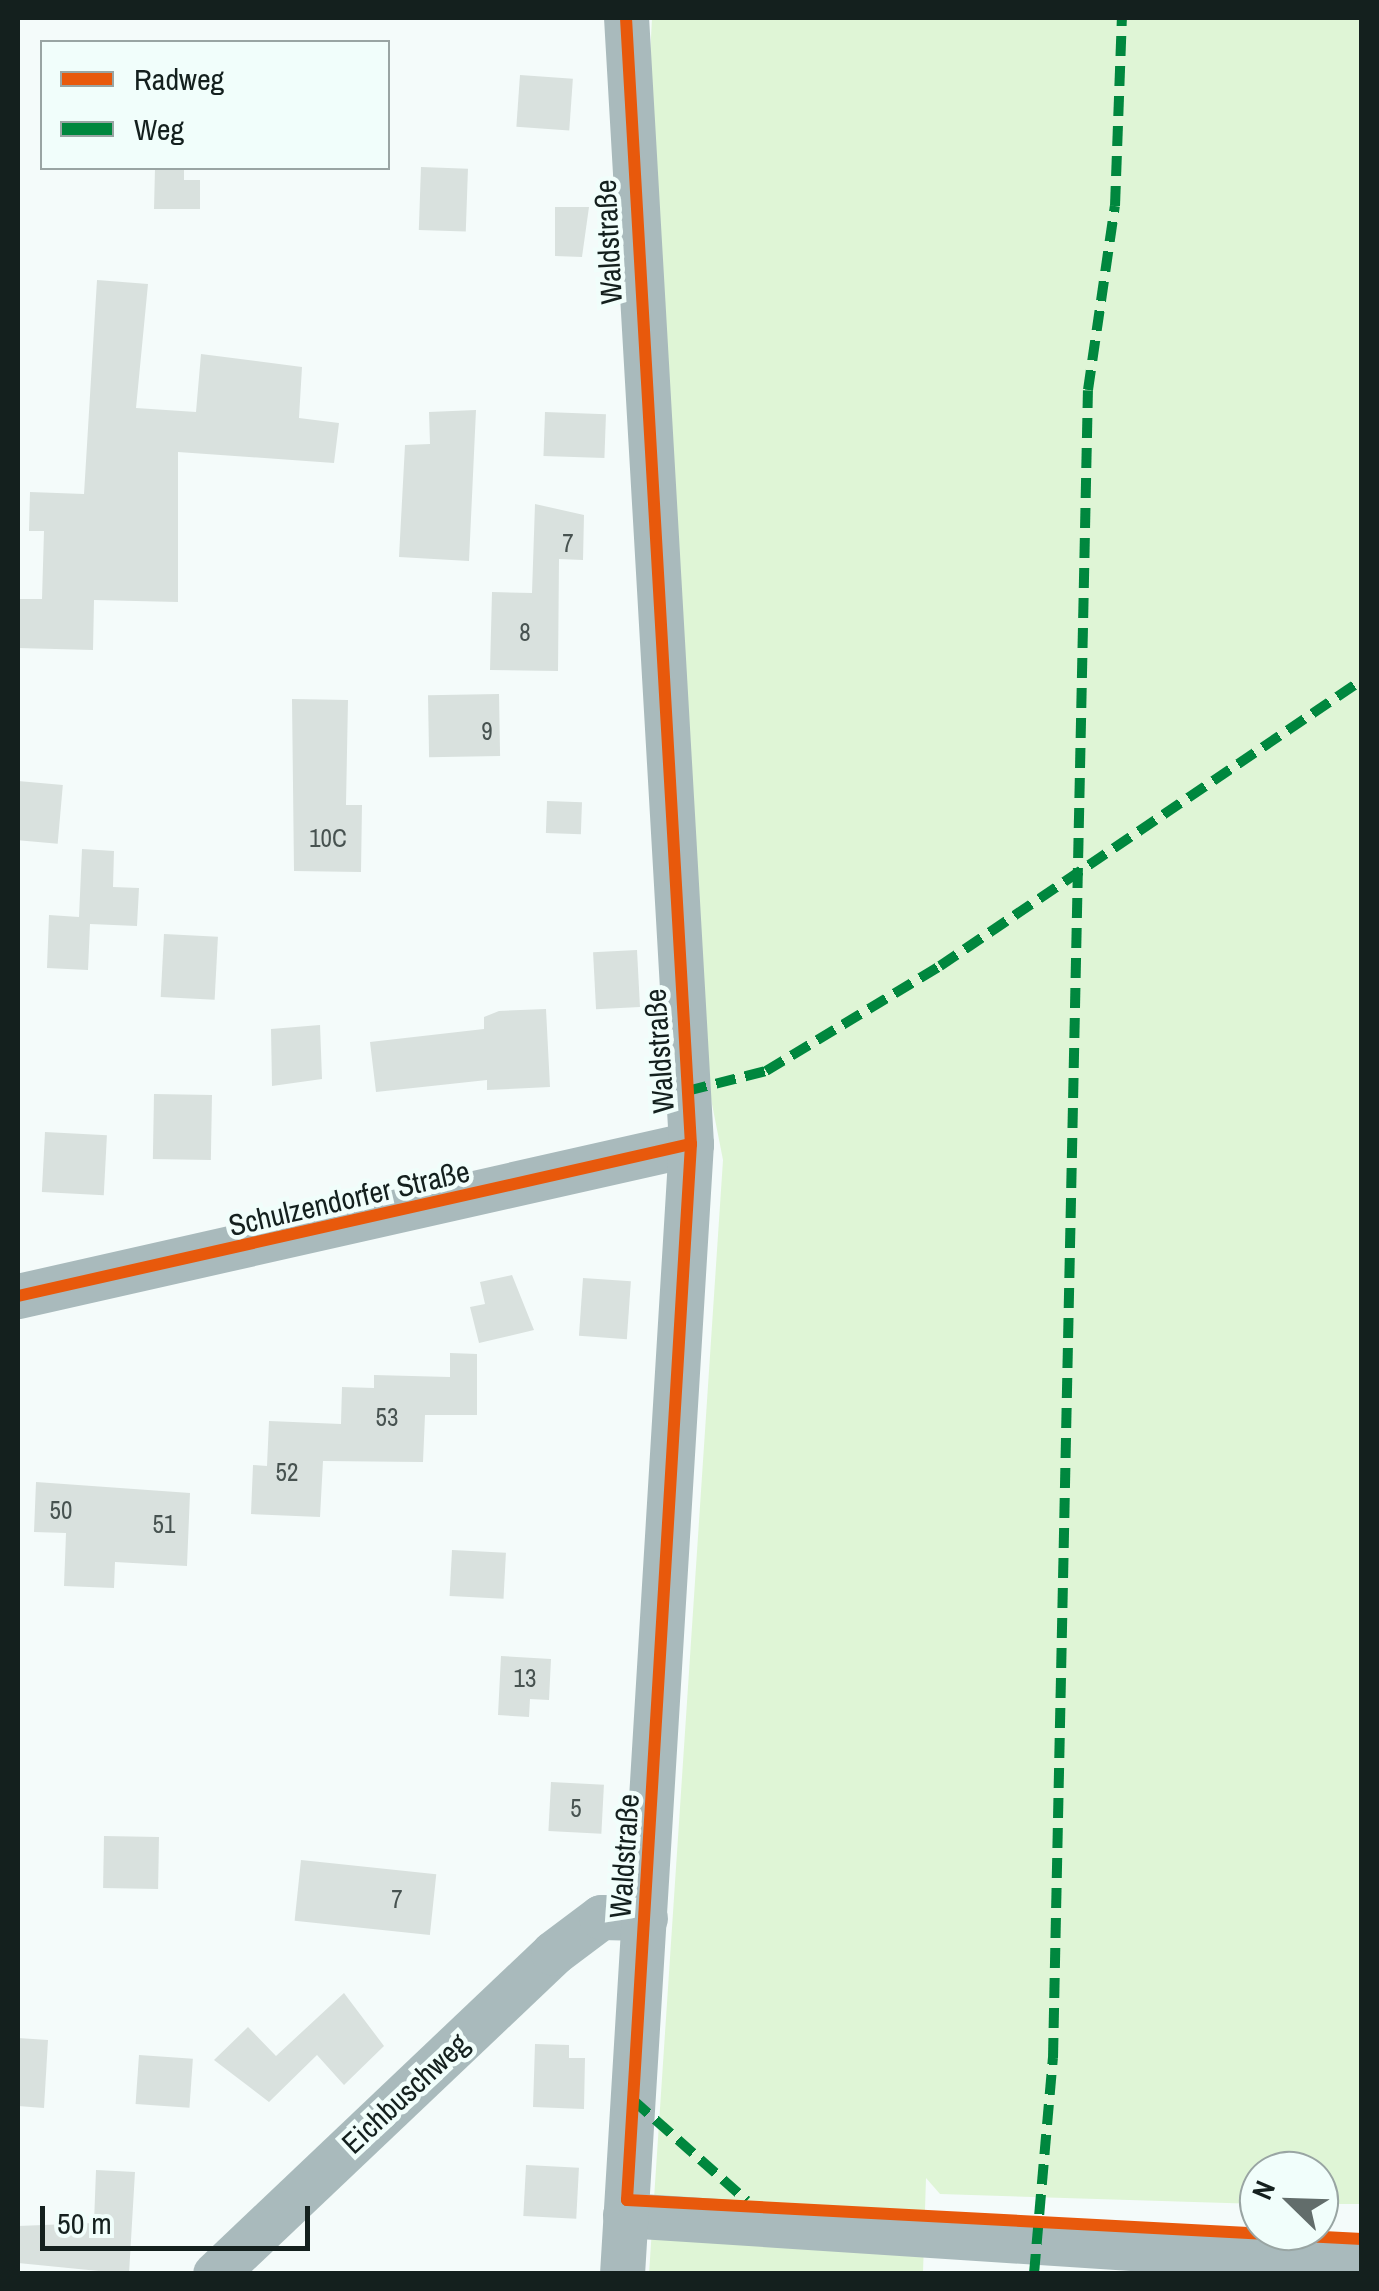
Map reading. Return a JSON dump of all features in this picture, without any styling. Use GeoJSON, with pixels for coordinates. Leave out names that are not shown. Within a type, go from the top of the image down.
{"type":"FeatureCollection","features":[{"type":"Feature","properties":{"kind":"street","name":"Waldstraße"},"geometry":{"type":"LineString","coordinates":[[622,2274],[690,1144],[630,216],[626,18]]}},
{"type":"Feature","properties":{"kind":"street","name":"Schulzendorfer Straße"},"geometry":{"type":"LineString","coordinates":[[18,1296],[690,1144]]}},
{"type":"Feature","properties":{"kind":"street","name":"Eichbuschweg"},"geometry":{"type":"LineString","coordinates":[[214,2274],[553,1953],[601,1917],[645,1918]]}},
{"type":"Feature","properties":{"kind":"street"},"geometry":{"type":"LineString","coordinates":[[626,2215],[1362,2263]]}},
{"type":"Feature","properties":{"kind":"green space"},"geometry":{"type":"Polygon","coordinates":[[[652,18],[1361,18],[1361,2204],[1339,2204],[1339,2151],[1239,2151],[1239,2203],[940,2194],[926,2178],[923,2273],[649,2274],[723,1160],[700,1043],[647,117],[652,18]]]}},
{"type":"Feature","properties":{"kind":"building"},"geometry":{"type":"Polygon","coordinates":[[[520,75],[573,79],[569,131],[516,127],[520,75]]]}},
{"type":"Feature","properties":{"kind":"building"},"geometry":{"type":"Polygon","coordinates":[[[421,167],[468,169],[466,232],[419,230],[421,167]]]}},
{"type":"Feature","properties":{"kind":"building"},"geometry":{"type":"Polygon","coordinates":[[[155,170],[184,170],[184,180],[200,180],[200,209],[154,209],[155,170]]]}},
{"type":"Feature","properties":{"kind":"building"},"geometry":{"type":"Polygon","coordinates":[[[555,207],[589,207],[582,257],[555,256],[555,207]]]}},
{"type":"Feature","properties":{"kind":"building"},"geometry":{"type":"Polygon","coordinates":[[[97,280],[148,284],[136,408],[196,412],[201,354],[302,367],[299,418],[339,423],[334,463],[178,452],[178,602],[94,600],[93,650],[18,648],[18,599],[42,599],[44,531],[29,531],[30,492],[84,494],[97,280]]]}},
{"type":"Feature","properties":{"kind":"building"},"geometry":{"type":"Polygon","coordinates":[[[476,410],[469,561],[399,557],[405,445],[430,444],[429,412],[476,410]]]}},
{"type":"Feature","properties":{"kind":"building"},"geometry":{"type":"Polygon","coordinates":[[[545,412],[606,414],[604,458],[543,456],[545,412]]]}},
{"type":"Feature","properties":{"kind":"building"},"geometry":{"type":"Polygon","coordinates":[[[535,504],[584,515],[583,560],[559,559],[558,671],[490,670],[492,592],[532,593],[535,504]]]}},
{"type":"Feature","properties":{"kind":"building"},"geometry":{"type":"Polygon","coordinates":[[[499,694],[500,756],[429,757],[428,695],[499,694]]]}},
{"type":"Feature","properties":{"kind":"building"},"geometry":{"type":"Polygon","coordinates":[[[292,699],[348,700],[346,805],[362,805],[361,872],[294,871],[292,699]]]}},
{"type":"Feature","properties":{"kind":"building"},"geometry":{"type":"Polygon","coordinates":[[[18,781],[63,785],[58,844],[18,840],[18,781]]]}},
{"type":"Feature","properties":{"kind":"building"},"geometry":{"type":"Polygon","coordinates":[[[547,801],[582,802],[581,834],[546,833],[547,801]]]}},
{"type":"Feature","properties":{"kind":"building"},"geometry":{"type":"Polygon","coordinates":[[[82,849],[114,851],[113,887],[139,888],[137,926],[90,924],[88,970],[47,968],[49,915],[79,917],[82,849]]]}},
{"type":"Feature","properties":{"kind":"building"},"geometry":{"type":"Polygon","coordinates":[[[164,934],[218,937],[215,1000],[161,997],[164,934]]]}},
{"type":"Feature","properties":{"kind":"building"},"geometry":{"type":"Polygon","coordinates":[[[637,950],[640,1007],[596,1009],[593,952],[637,950]]]}},
{"type":"Feature","properties":{"kind":"building"},"geometry":{"type":"Polygon","coordinates":[[[546,1009],[550,1087],[487,1090],[487,1080],[376,1092],[370,1042],[484,1029],[484,1017],[499,1011],[546,1009]]]}},
{"type":"Feature","properties":{"kind":"building"},"geometry":{"type":"Polygon","coordinates":[[[320,1025],[322,1079],[272,1086],[271,1029],[320,1025]]]}},
{"type":"Feature","properties":{"kind":"building"},"geometry":{"type":"Polygon","coordinates":[[[154,1094],[212,1095],[211,1160],[153,1159],[154,1094]]]}},
{"type":"Feature","properties":{"kind":"building"},"geometry":{"type":"Polygon","coordinates":[[[45,1132],[107,1135],[104,1195],[42,1192],[45,1132]]]}},
{"type":"Feature","properties":{"kind":"building"},"geometry":{"type":"Polygon","coordinates":[[[512,1275],[534,1330],[479,1343],[470,1307],[485,1304],[480,1282],[512,1275]]]}},
{"type":"Feature","properties":{"kind":"building"},"geometry":{"type":"Polygon","coordinates":[[[583,1278],[631,1281],[627,1339],[579,1336],[583,1278]]]}},
{"type":"Feature","properties":{"kind":"building"},"geometry":{"type":"Polygon","coordinates":[[[450,1353],[477,1354],[477,1415],[425,1415],[423,1462],[323,1461],[320,1517],[251,1514],[253,1465],[267,1466],[269,1421],[341,1424],[342,1387],[374,1388],[374,1375],[450,1377],[450,1353]]]}},
{"type":"Feature","properties":{"kind":"building"},"geometry":{"type":"Polygon","coordinates":[[[36,1482],[190,1493],[187,1566],[115,1562],[114,1588],[64,1586],[66,1533],[34,1532],[36,1482]]]}},
{"type":"Feature","properties":{"kind":"building"},"geometry":{"type":"Polygon","coordinates":[[[452,1550],[506,1553],[504,1599],[450,1596],[452,1550]]]}},
{"type":"Feature","properties":{"kind":"building"},"geometry":{"type":"Polygon","coordinates":[[[501,1656],[551,1659],[549,1700],[530,1699],[529,1717],[498,1715],[501,1656]]]}},
{"type":"Feature","properties":{"kind":"building"},"geometry":{"type":"Polygon","coordinates":[[[551,1782],[604,1785],[601,1834],[548,1831],[551,1782]]]}},
{"type":"Feature","properties":{"kind":"building"},"geometry":{"type":"Polygon","coordinates":[[[104,1836],[159,1837],[158,1889],[103,1888],[104,1836]]]}},
{"type":"Feature","properties":{"kind":"building"},"geometry":{"type":"Polygon","coordinates":[[[301,1860],[436,1874],[430,1935],[295,1921],[301,1860]]]}},
{"type":"Feature","properties":{"kind":"building"},"geometry":{"type":"Polygon","coordinates":[[[344,1993],[384,2046],[344,2085],[317,2055],[269,2102],[214,2060],[248,2027],[276,2056],[344,1993]]]}},
{"type":"Feature","properties":{"kind":"building"},"geometry":{"type":"Polygon","coordinates":[[[18,2038],[48,2040],[44,2108],[18,2106],[18,2038]]]}},
{"type":"Feature","properties":{"kind":"building"},"geometry":{"type":"Polygon","coordinates":[[[535,2044],[569,2045],[569,2058],[585,2058],[584,2109],[533,2107],[535,2044]]]}},
{"type":"Feature","properties":{"kind":"building"},"geometry":{"type":"Polygon","coordinates":[[[139,2055],[193,2059],[189,2108],[136,2104],[139,2055]]]}},
{"type":"Feature","properties":{"kind":"building"},"geometry":{"type":"Polygon","coordinates":[[[526,2165],[579,2168],[576,2219],[523,2216],[526,2165]]]}},
{"type":"Feature","properties":{"kind":"building"},"geometry":{"type":"Polygon","coordinates":[[[96,2170],[135,2172],[129,2274],[18,2263],[18,2226],[94,2223],[96,2170]]]}},
{"type":"Feature","properties":{"kind":"marked path"},"geometry":{"type":"LineString","coordinates":[[1034,2274],[1053,2058],[1088,390],[1115,206],[1122,18]]}},
{"type":"Feature","properties":{"kind":"marked path"},"geometry":{"type":"LineString","coordinates":[[687,1091],[766,1071],[940,966],[1362,680]]}},
{"type":"Feature","properties":{"kind":"marked path"},"geometry":{"type":"LineString","coordinates":[[633,2100],[747,2201]]}},
{"type":"Feature","properties":{"kind":"cycle path"},"geometry":{"type":"LineString","coordinates":[[626,18],[691,1144],[627,2200],[1362,2239]]}},
{"type":"Feature","properties":{"kind":"cycle path"},"geometry":{"type":"LineString","coordinates":[[18,1296],[691,1144]]}}]}
